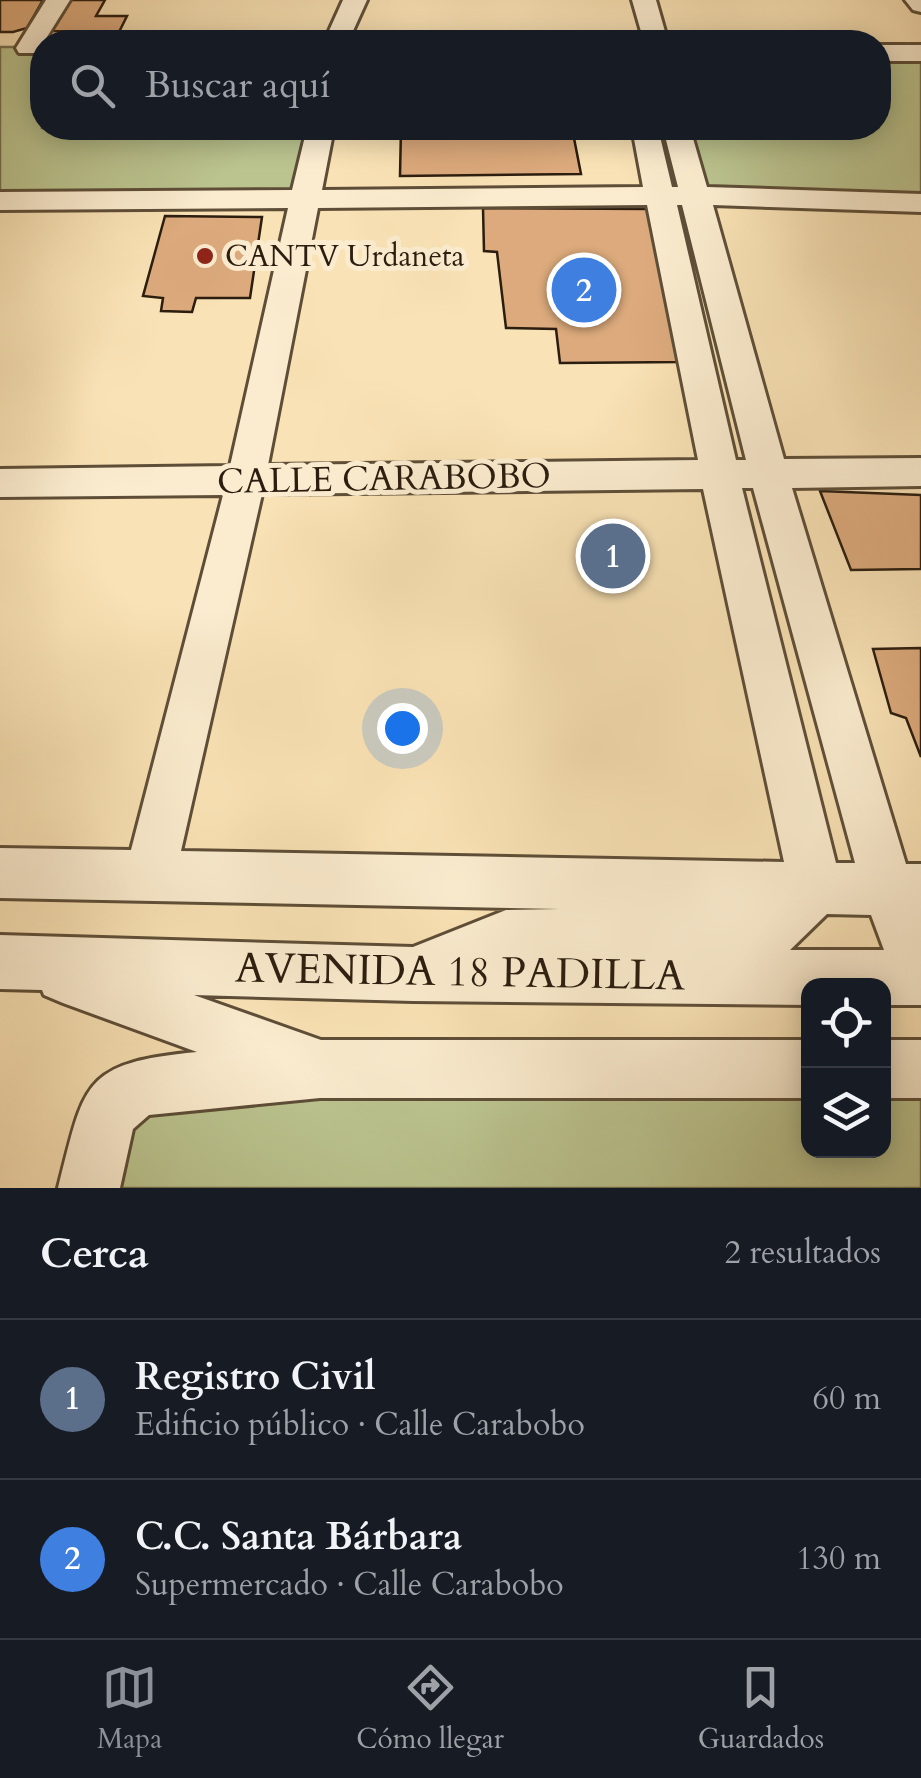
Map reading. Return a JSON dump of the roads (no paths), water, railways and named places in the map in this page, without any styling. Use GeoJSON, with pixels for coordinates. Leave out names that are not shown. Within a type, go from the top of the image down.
{"type":"FeatureCollection","features":[{"type":"Feature","properties":{"kind":"street"},"geometry":{"type":"LineString","coordinates":[[44,30],[58,0]]}},
{"type":"Feature","properties":{"kind":"street"},"geometry":{"type":"LineString","coordinates":[[341,30],[354,0]]}},
{"type":"Feature","properties":{"kind":"street"},"geometry":{"type":"LineString","coordinates":[[644,0],[653,30]]}},
{"type":"Feature","properties":{"kind":"street"},"geometry":{"type":"LineString","coordinates":[[0,48],[30,48]]}},
{"type":"Feature","properties":{"kind":"street"},"geometry":{"type":"LineString","coordinates":[[891,53],[921,53]]}},
{"type":"Feature","properties":{"kind":"street"},"geometry":{"type":"LineString","coordinates":[[150,876],[246,481],[318,140]]}},
{"type":"Feature","properties":{"kind":"street"},"geometry":{"type":"LineString","coordinates":[[651,140],[678,197],[904,890],[921,976]]}},
{"type":"Feature","properties":{"kind":"street"},"geometry":{"type":"LineString","coordinates":[[677,140],[678,197],[720,476],[816,888]]}},
{"type":"Feature","properties":{"kind":"street"},"geometry":{"type":"LineString","coordinates":[[0,201],[678,197],[921,203]]}},
{"type":"Feature","properties":{"kind":"street","name":"CALLE CARABOBO"},"geometry":{"type":"LineString","coordinates":[[0,483],[921,472]]}},
{"type":"Feature","properties":{"kind":"street"},"geometry":{"type":"LineString","coordinates":[[0,873],[904,890]]}},
{"type":"Feature","properties":{"kind":"street"},"geometry":{"type":"LineString","coordinates":[[413,974],[506,936],[773,930],[816,888]]}},
{"type":"Feature","properties":{"kind":"street"},"geometry":{"type":"LineString","coordinates":[[12,962],[320,1069]]}},
{"type":"Feature","properties":{"kind":"street","name":"AVENIDA 18 PADILLA"},"geometry":{"type":"LineString","coordinates":[[12,962],[413,974],[921,976]]}},
{"type":"Feature","properties":{"kind":"street"},"geometry":{"type":"LineString","coordinates":[[89,1188],[106,1112],[137,1087],[320,1069],[801,1069]]}},
{"type":"Feature","properties":{"kind":"street"},"geometry":{"type":"LineString","coordinates":[[891,1069],[921,1069]]}},
{"type":"Feature","properties":{"kind":"place","name":"CANTV Urdaneta"},"geometry":{"type":"Point","coordinates":[205,256]}},
{"type":"Feature","properties":{"kind":"place","name":"C.C. Santa Bárbara"},"geometry":{"type":"Point","coordinates":[584,290]}},
{"type":"Feature","properties":{"kind":"place","name":"Registro Civil"},"geometry":{"type":"Point","coordinates":[613,556]}}]}
